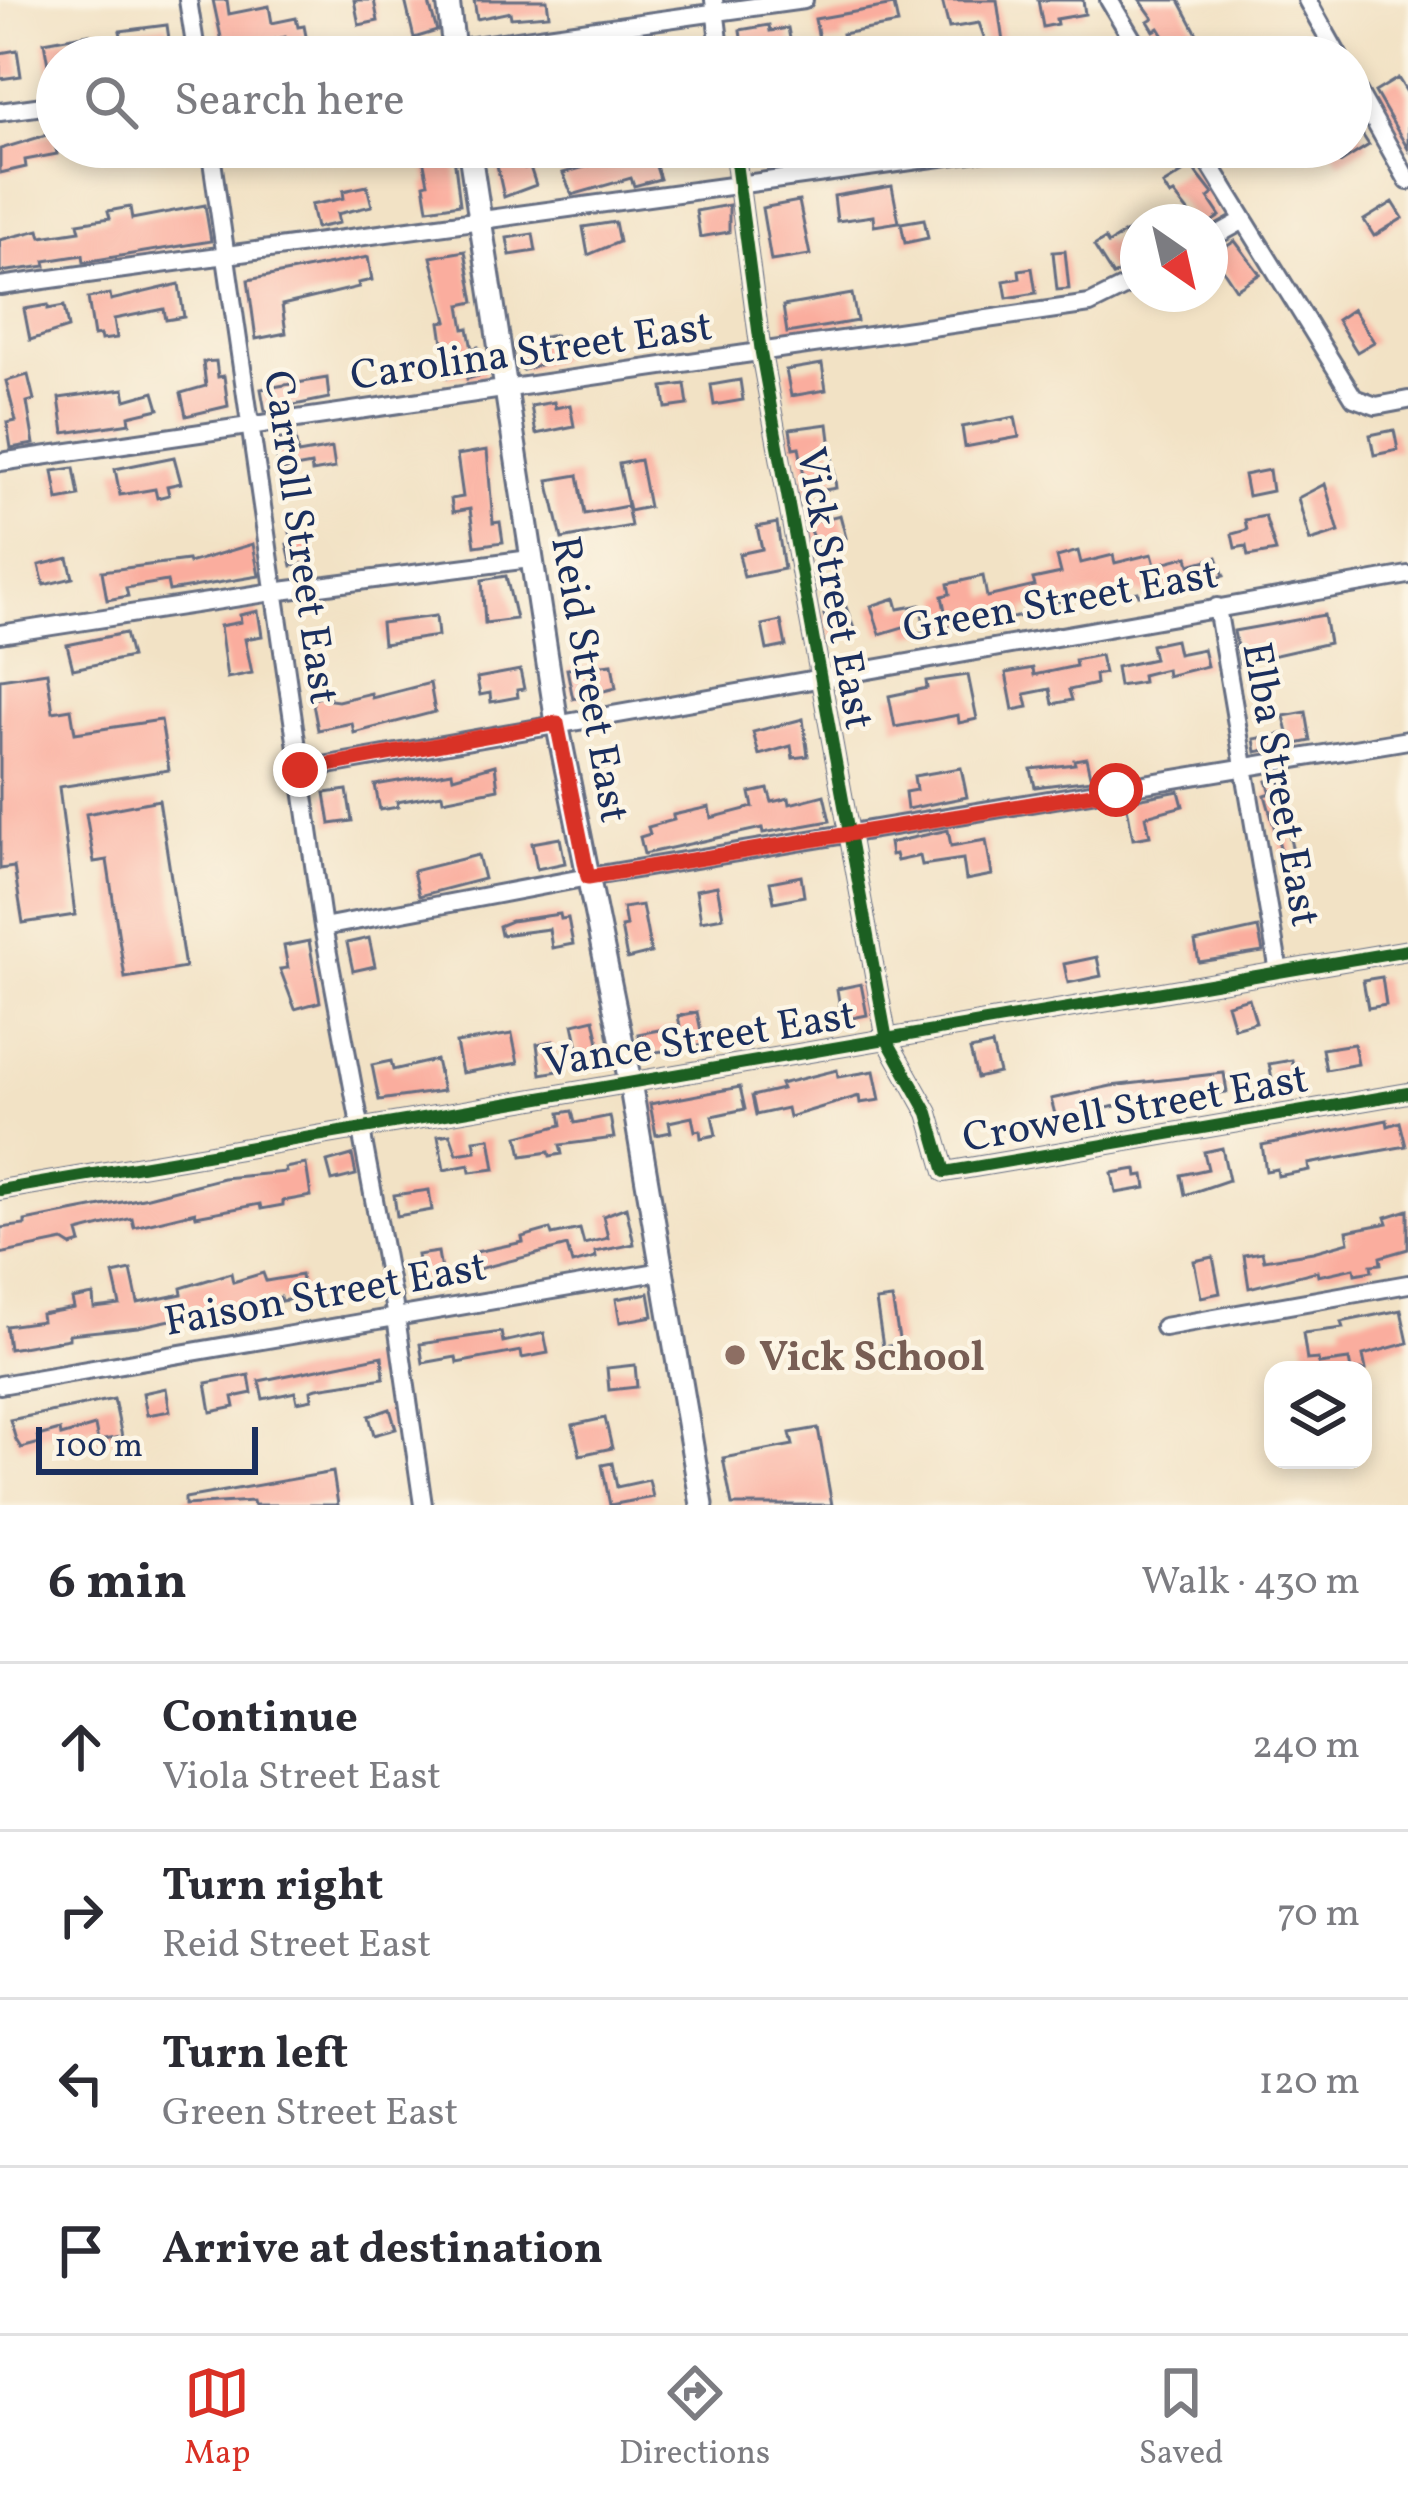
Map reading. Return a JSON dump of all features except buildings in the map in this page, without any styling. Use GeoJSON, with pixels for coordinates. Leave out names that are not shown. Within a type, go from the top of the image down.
{"type":"FeatureCollection","features":[{"type":"Feature","properties":{"kind":"street"},"geometry":{"type":"LineString","coordinates":[[188,0],[193,36]]}},
{"type":"Feature","properties":{"kind":"street"},"geometry":{"type":"LineString","coordinates":[[448,0],[453,36]]}},
{"type":"Feature","properties":{"kind":"street"},"geometry":{"type":"LineString","coordinates":[[549,36],[714,6],[804,0]]}},
{"type":"Feature","properties":{"kind":"street"},"geometry":{"type":"LineString","coordinates":[[1109,0],[1130,36]]}},
{"type":"Feature","properties":{"kind":"street"},"geometry":{"type":"LineString","coordinates":[[1307,0],[1327,36]]}},
{"type":"Feature","properties":{"kind":"street"},"geometry":{"type":"LineString","coordinates":[[714,6],[719,36]]}},
{"type":"Feature","properties":{"kind":"street"},"geometry":{"type":"LineString","coordinates":[[0,112],[36,107]]}},
{"type":"Feature","properties":{"kind":"street"},"geometry":{"type":"LineString","coordinates":[[1372,117],[1408,181]]}},
{"type":"Feature","properties":{"kind":"street","name":"Carroll Street East"},"geometry":{"type":"LineString","coordinates":[[213,168],[323,927],[396,1317],[423,1505]]}},
{"type":"Feature","properties":{"kind":"street","name":"Reid Street East"},"geometry":{"type":"LineString","coordinates":[[472,168],[557,723],[630,1082],[702,1505]]}},
{"type":"Feature","properties":{"kind":"street","name":"Vick Street East"},"geometry":{"type":"LineString","coordinates":[[737,168],[761,353],[887,1040]]}},
{"type":"Feature","properties":{"kind":"street"},"geometry":{"type":"LineString","coordinates":[[0,286],[866,168]]}},
{"type":"Feature","properties":{"kind":"street"},"geometry":{"type":"LineString","coordinates":[[1212,168],[1354,398],[1376,406],[1408,400]]}},
{"type":"Feature","properties":{"kind":"street"},"geometry":{"type":"LineString","coordinates":[[1228,229],[1244,220]]}},
{"type":"Feature","properties":{"kind":"street","name":"Carolina Street East"},"geometry":{"type":"LineString","coordinates":[[0,463],[1090,304],[1120,292]]}},
{"type":"Feature","properties":{"kind":"street"},"geometry":{"type":"LineString","coordinates":[[0,634],[530,559]]}},
{"type":"Feature","properties":{"kind":"street","name":"Green Street East"},"geometry":{"type":"LineString","coordinates":[[300,770],[1408,575]]}},
{"type":"Feature","properties":{"kind":"street","name":"Elba Street East"},"geometry":{"type":"LineString","coordinates":[[1216,607],[1279,972]]}},
{"type":"Feature","properties":{"kind":"street"},"geometry":{"type":"LineString","coordinates":[[323,927],[588,877],[1408,740]]}},
{"type":"Feature","properties":{"kind":"street","name":"Vance Street East"},"geometry":{"type":"LineString","coordinates":[[0,1190],[1408,950]]}},
{"type":"Feature","properties":{"kind":"street","name":"Crowell Street East"},"geometry":{"type":"LineString","coordinates":[[887,1040],[928,1113],[945,1172],[1408,1093]]}},
{"type":"Feature","properties":{"kind":"street","name":"Faison Street East"},"geometry":{"type":"LineString","coordinates":[[0,1385],[663,1271]]}},
{"type":"Feature","properties":{"kind":"street"},"geometry":{"type":"LineString","coordinates":[[1164,1327],[1408,1284]]}},
{"type":"Feature","properties":{"kind":"cycle path"},"geometry":{"type":"LineString","coordinates":[[737,168],[761,353],[887,1040],[928,1113],[945,1172],[1408,1093]]}},
{"type":"Feature","properties":{"kind":"cycle path"},"geometry":{"type":"LineString","coordinates":[[0,1190],[1408,950]]}},
{"type":"Feature","properties":{"kind":"place","name":"Vick School"},"geometry":{"type":"Point","coordinates":[735,1355]}},
{"type":"Feature","properties":{"kind":"route"},"geometry":{"type":"LineString","coordinates":[[300,770],[557,723],[588,877],[1116,790]]}}]}
